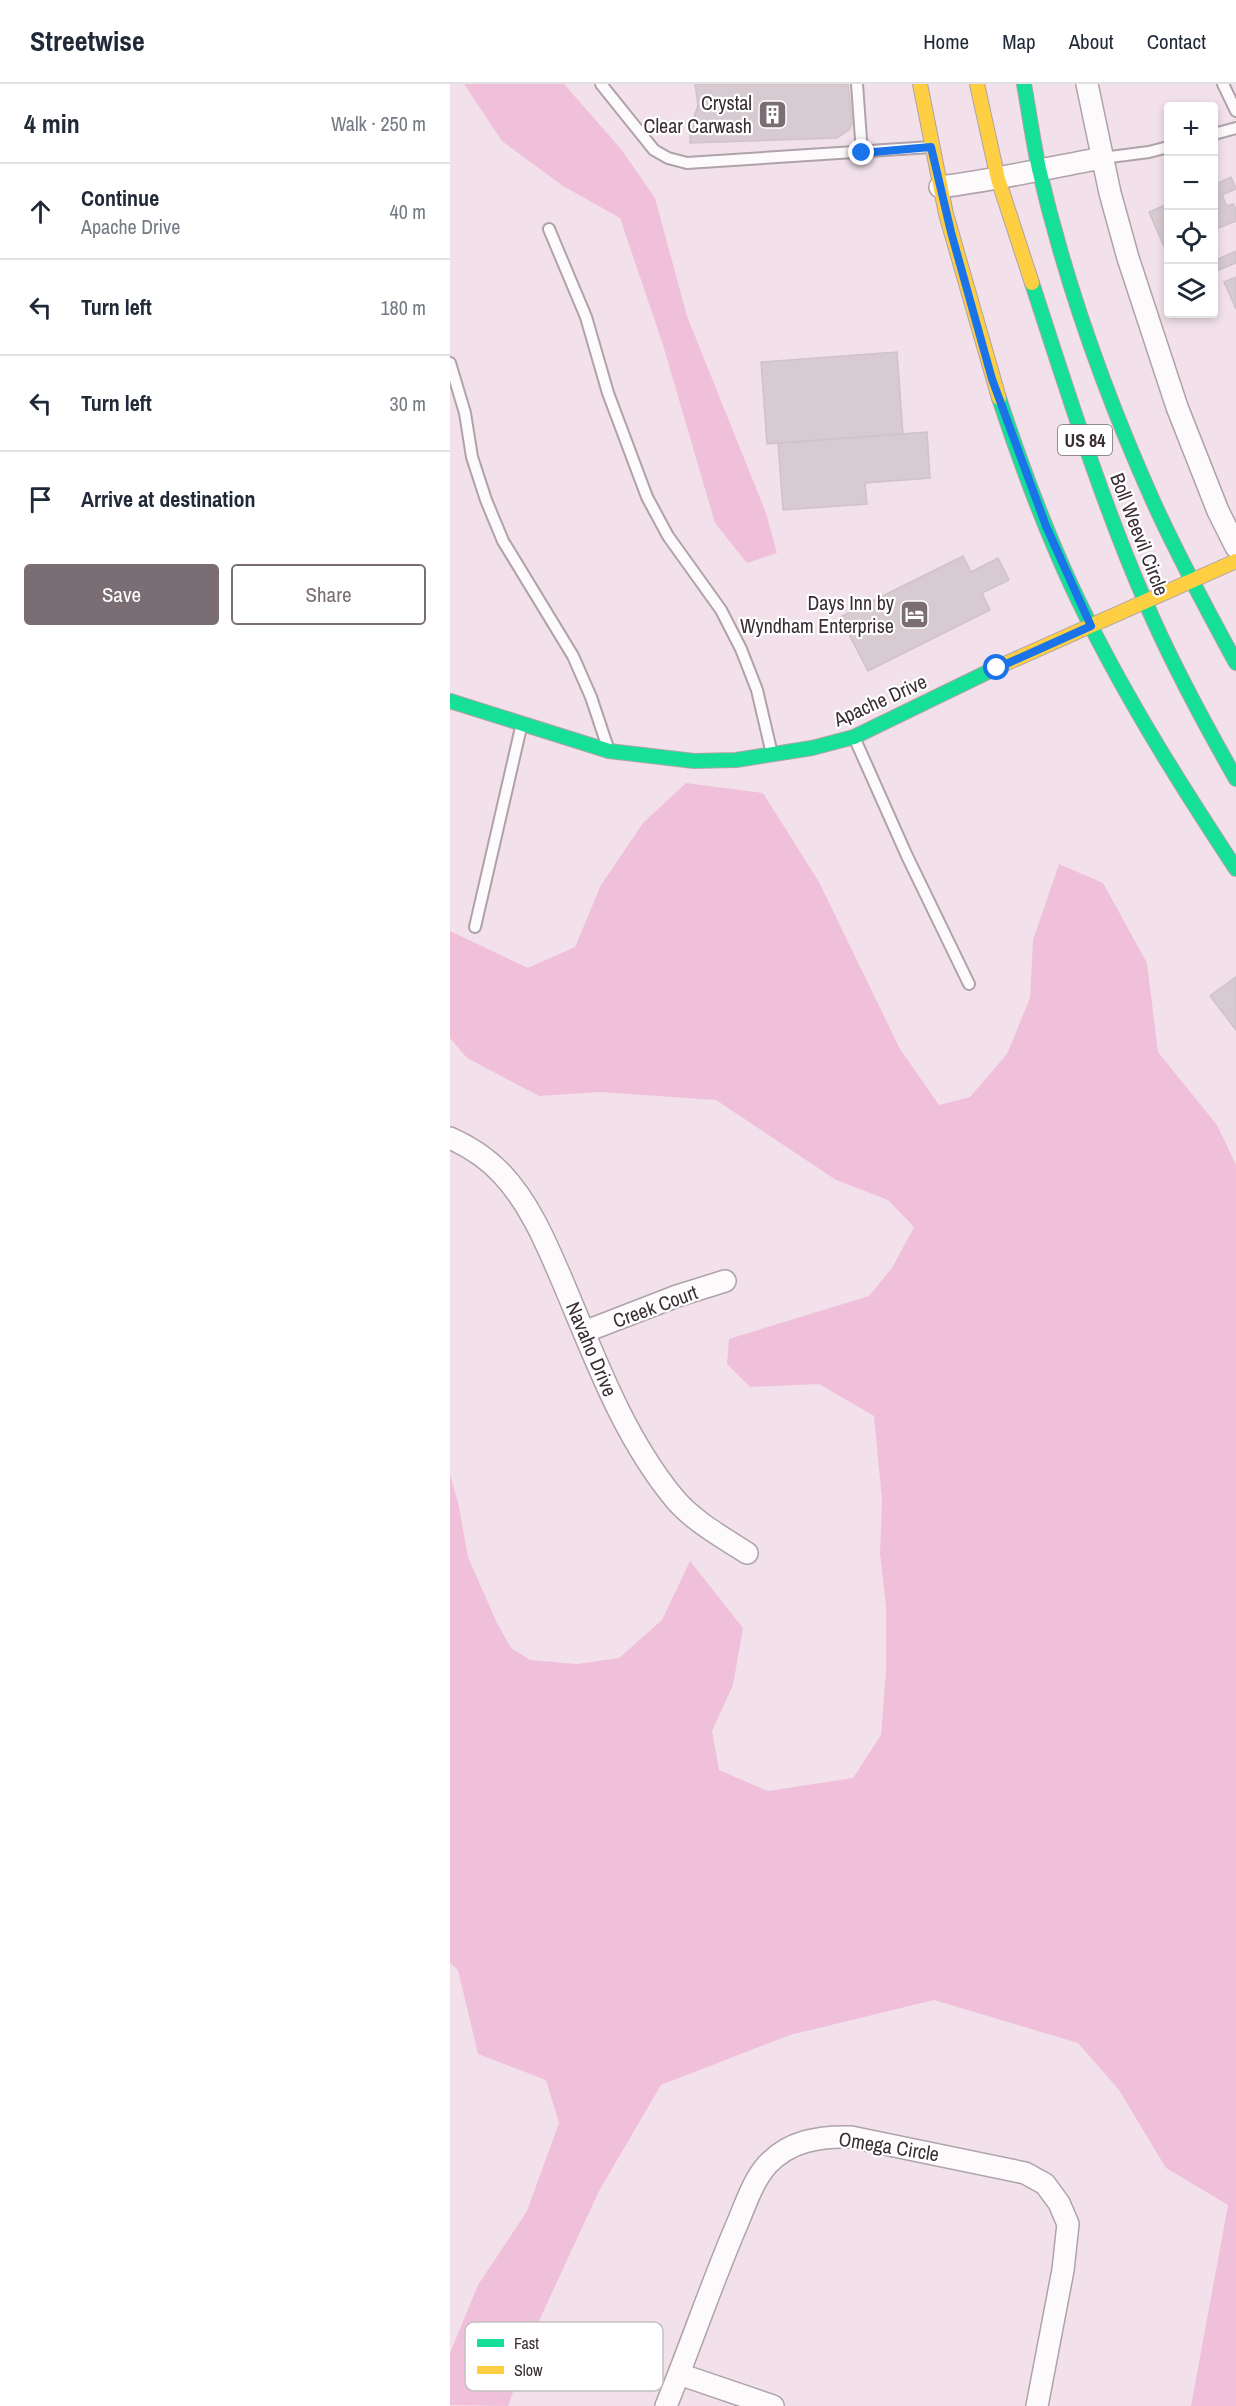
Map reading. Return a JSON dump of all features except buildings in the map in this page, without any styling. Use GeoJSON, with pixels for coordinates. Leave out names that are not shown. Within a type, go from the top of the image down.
{"type":"FeatureCollection","features":[{"type":"Feature","properties":{"kind":"main road"},"geometry":{"type":"LineString","coordinates":[[920,84],[940,186],[992,379],[1046,526],[1091,626],[1191,800],[1236,869]]}},
{"type":"Feature","properties":{"kind":"main road","name":"Boll Weevil Circle"},"geometry":{"type":"LineString","coordinates":[[977,84],[998,179],[1098,483],[1145,602],[1199,714],[1236,779]]}},
{"type":"Feature","properties":{"kind":"main road","name":"Boll Weevil Circle"},"geometry":{"type":"LineString","coordinates":[[1024,84],[1039,169],[1074,293],[1111,399],[1154,501],[1192,581],[1236,663]]}},
{"type":"Feature","properties":{"kind":"main road","name":"Apache Drive"},"geometry":{"type":"LineString","coordinates":[[450,701],[609,751],[694,761],[736,760],[812,748],[854,737],[997,668],[1236,561]]}},
{"type":"Feature","properties":{"kind":"street"},"geometry":{"type":"LineString","coordinates":[[1087,84],[1102,158],[1128,258],[1177,407],[1218,511],[1236,548]]}},
{"type":"Feature","properties":{"kind":"street"},"geometry":{"type":"LineString","coordinates":[[940,186],[998,179],[1102,158]]}},
{"type":"Feature","properties":{"kind":"street","name":"Navaho Drive"},"geometry":{"type":"LineString","coordinates":[[450,1138],[466,1145],[502,1173],[529,1209],[615,1405],[637,1445],[675,1500],[710,1529],[747,1553]]}},
{"type":"Feature","properties":{"kind":"street","name":"Creek Court"},"geometry":{"type":"LineString","coordinates":[[584,1332],[677,1296],[726,1281]]}},
{"type":"Feature","properties":{"kind":"street","name":"Omega Circle"},"geometry":{"type":"LineString","coordinates":[[666,2406],[727,2247],[754,2185],[766,2166],[784,2150],[805,2140],[828,2136],[851,2137],[1025,2173],[1045,2184],[1059,2203],[1068,2224],[1066,2247],[1037,2406]]}},
{"type":"Feature","properties":{"kind":"street"},"geometry":{"type":"LineString","coordinates":[[679,2374],[773,2406]]}},
{"type":"Feature","properties":{"kind":"lane"},"geometry":{"type":"LineString","coordinates":[[602,84],[643,139],[654,150],[668,158],[687,163],[931,147]]}},
{"type":"Feature","properties":{"kind":"lane"},"geometry":{"type":"LineString","coordinates":[[856,84],[862,153]]}},
{"type":"Feature","properties":{"kind":"lane"},"geometry":{"type":"LineString","coordinates":[[1223,84],[1236,111]]}},
{"type":"Feature","properties":{"kind":"lane"},"geometry":{"type":"LineString","coordinates":[[1218,133],[1236,128]]}},
{"type":"Feature","properties":{"kind":"lane"},"geometry":{"type":"LineString","coordinates":[[1102,158],[1164,148]]}},
{"type":"Feature","properties":{"kind":"lane"},"geometry":{"type":"LineString","coordinates":[[549,229],[586,316],[608,393],[647,498],[668,536],[721,610],[741,649],[757,690],[772,754]]}},
{"type":"Feature","properties":{"kind":"lane"},"geometry":{"type":"LineString","coordinates":[[450,363],[465,413],[472,457],[486,500],[503,541],[573,656],[591,697],[609,751]]}},
{"type":"Feature","properties":{"kind":"lane"},"geometry":{"type":"LineString","coordinates":[[475,927],[522,723]]}},
{"type":"Feature","properties":{"kind":"lane"},"geometry":{"type":"LineString","coordinates":[[854,737],[907,856],[969,984]]}},
{"type":"Feature","properties":{"kind":"shaded area"},"geometry":{"type":"Polygon","coordinates":[[[464,84],[564,84],[621,149],[655,198],[687,316],[766,513],[777,553],[747,563],[715,523],[663,345],[620,218],[563,186],[502,141],[464,84]]]}},
{"type":"Feature","properties":{"kind":"shaded area"},"geometry":{"type":"Polygon","coordinates":[[[686,783],[763,793],[819,882],[900,1049],[939,1105],[970,1097],[1007,1054],[1030,998],[1033,940],[1059,864],[1103,883],[1147,963],[1158,1052],[1217,1125],[1236,1165],[1236,2406],[1191,2406],[1228,2205],[1166,2168],[1119,2090],[1078,2043],[934,2000],[790,2035],[661,2085],[599,2191],[538,2322],[465,2322],[465,2391],[513,2391],[508,2406],[450,2405],[450,2353],[478,2285],[527,2211],[559,2123],[546,2080],[478,2054],[458,1970],[450,1963],[450,1475],[458,1502],[468,1557],[497,1623],[511,1648],[530,1660],[577,1664],[619,1658],[662,1620],[690,1561],[743,1628],[733,1685],[712,1731],[719,1770],[768,1791],[853,1778],[881,1735],[886,1671],[886,1607],[880,1553],[882,1500],[874,1416],[819,1384],[750,1387],[727,1364],[729,1339],[869,1296],[892,1268],[914,1227],[888,1200],[836,1180],[716,1100],[600,1092],[539,1096],[467,1058],[450,1038],[450,931],[528,968],[575,947],[601,885],[643,823],[686,783]]]}},
{"type":"Feature","properties":{"kind":"traffic: fast"},"geometry":{"type":"LineString","coordinates":[[1024,84],[1049,211],[1074,296],[1103,379],[1163,522],[1236,663]]}},
{"type":"Feature","properties":{"kind":"traffic: fast"},"geometry":{"type":"LineString","coordinates":[[1032,283],[1085,443],[1129,562],[1177,669],[1236,779]]}},
{"type":"Feature","properties":{"kind":"traffic: fast"},"geometry":{"type":"LineString","coordinates":[[999,398],[1041,516],[1089,622],[1148,730],[1236,869]]}},
{"type":"Feature","properties":{"kind":"traffic: fast"},"geometry":{"type":"LineString","coordinates":[[450,701],[609,751],[694,761],[736,760],[812,748],[854,737],[998,667]]}},
{"type":"Feature","properties":{"kind":"traffic: slow"},"geometry":{"type":"LineString","coordinates":[[920,84],[946,214],[999,398]]}},
{"type":"Feature","properties":{"kind":"traffic: slow"},"geometry":{"type":"LineString","coordinates":[[977,84],[998,179],[1032,283]]}},
{"type":"Feature","properties":{"kind":"traffic: slow"},"geometry":{"type":"LineString","coordinates":[[998,667],[1236,561]]}},
{"type":"Feature","properties":{"kind":"place","name":"Crystal Clear Carwash"},"geometry":{"type":"Point","coordinates":[773,114]}},
{"type":"Feature","properties":{"kind":"place","name":"Days Inn by Wyndham Enterprise"},"geometry":{"type":"Point","coordinates":[915,614]}},
{"type":"Feature","properties":{"kind":"route"},"geometry":{"type":"LineString","coordinates":[[862,153],[931,147],[951,232],[992,379],[1046,526],[1091,626],[997,668]]}}]}
